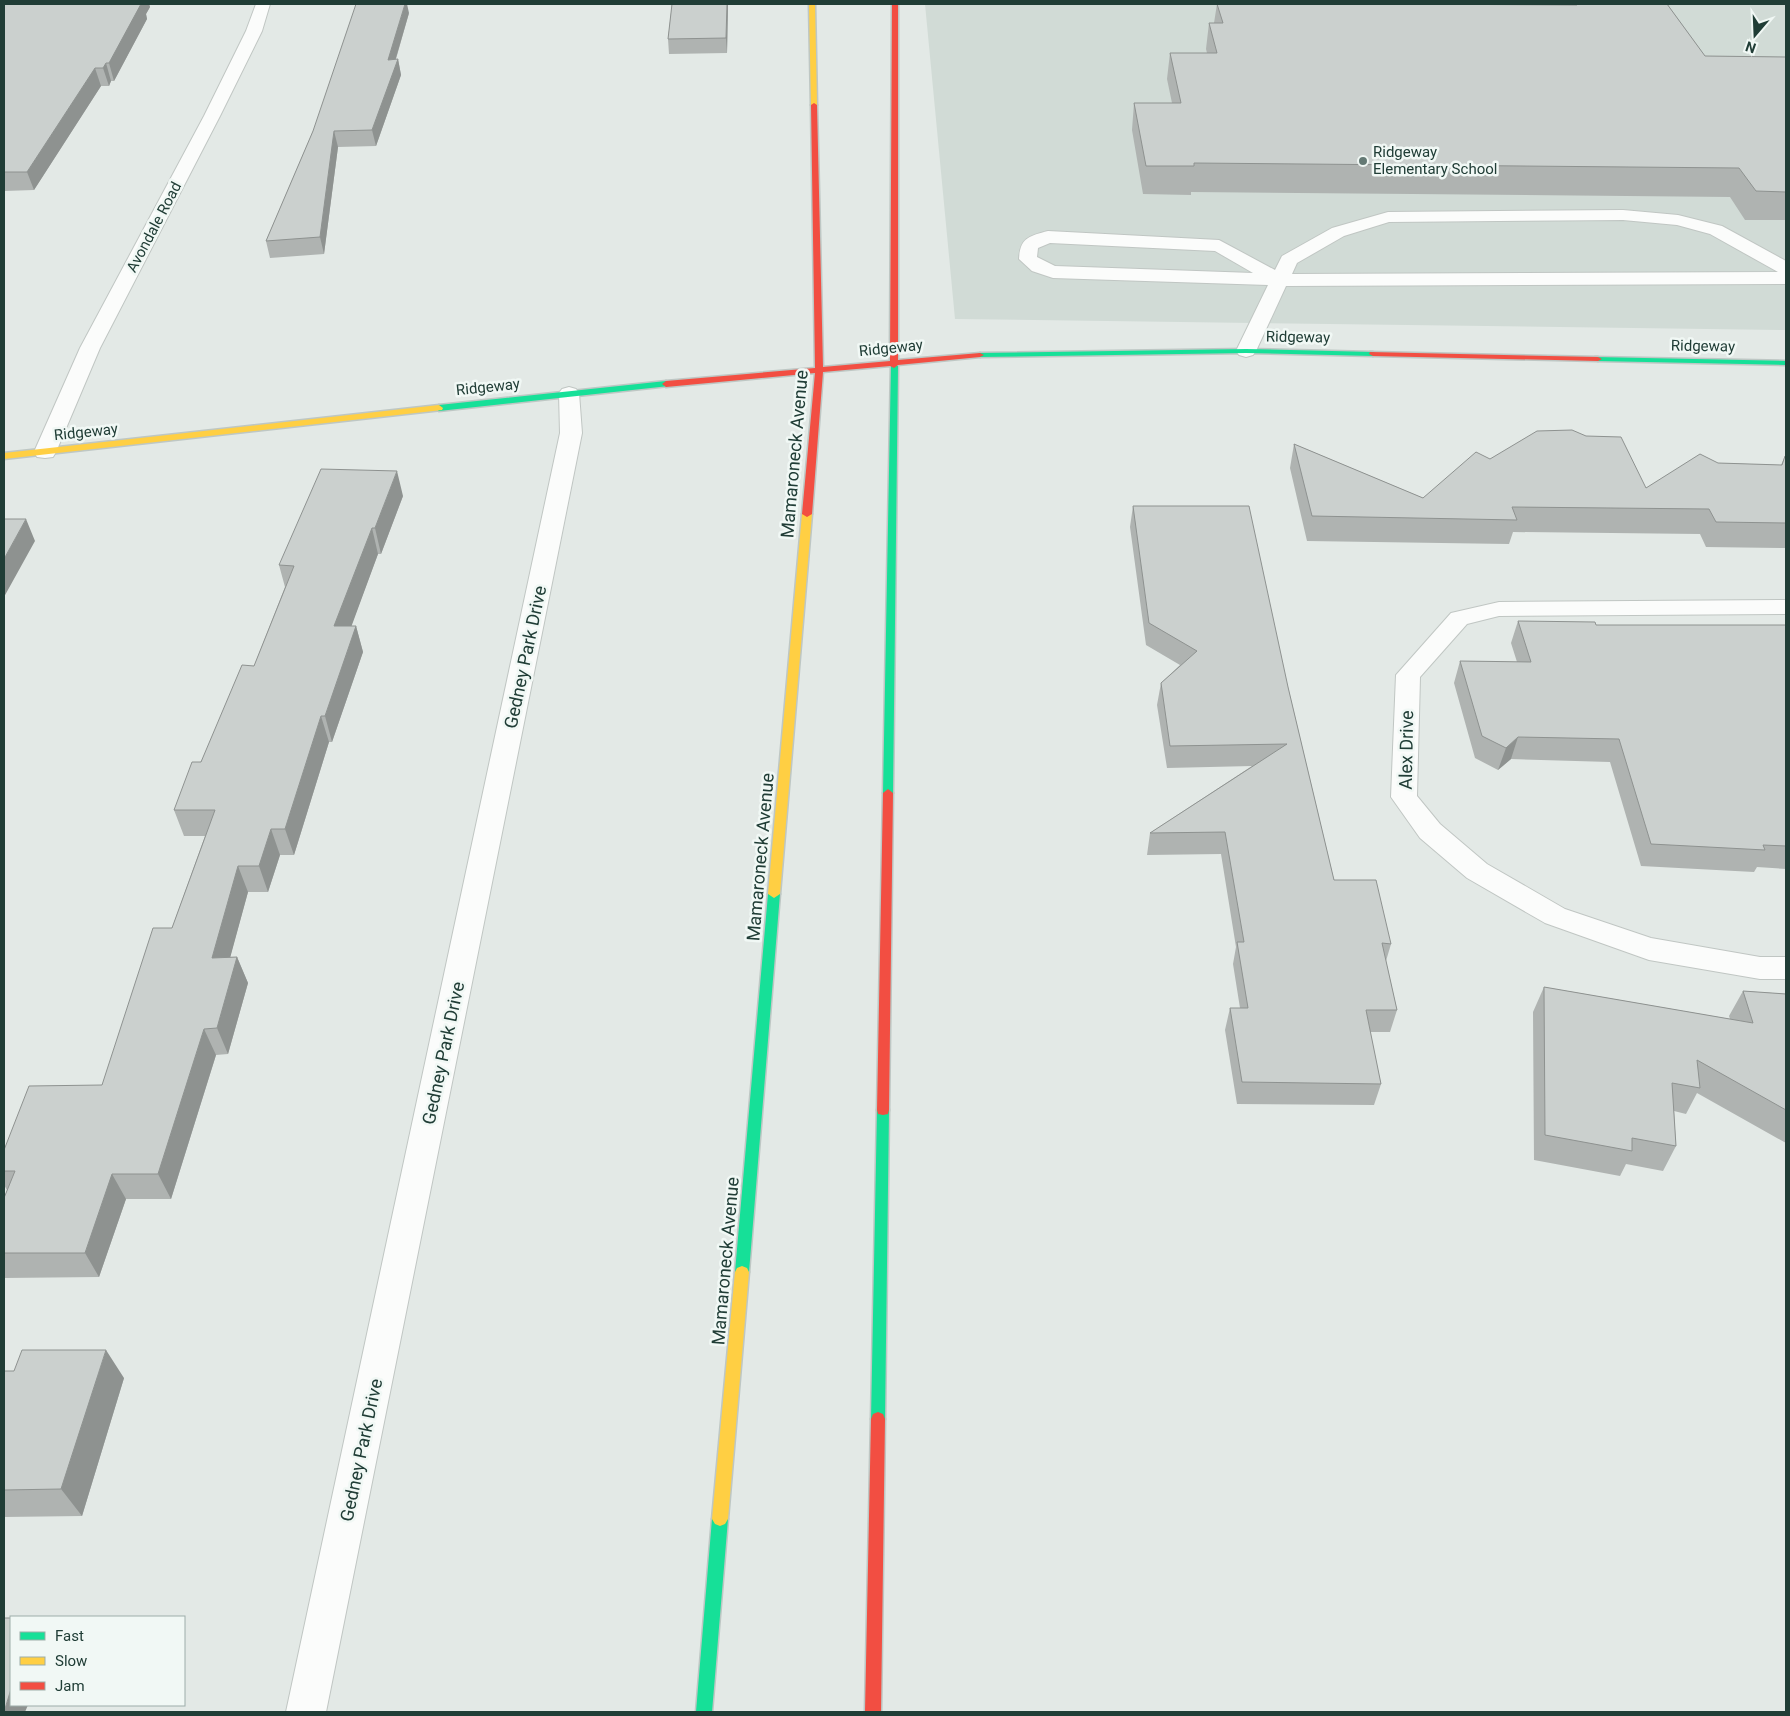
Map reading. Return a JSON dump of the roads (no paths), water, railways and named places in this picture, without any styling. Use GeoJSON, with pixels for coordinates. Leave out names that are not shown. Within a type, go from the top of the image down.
{"type":"FeatureCollection","features":[{"type":"Feature","properties":{"kind":"main road","name":"Mamaroneck Avenue"},"geometry":{"type":"LineString","coordinates":[[704,1712],[819,370],[812,4]]}},
{"type":"Feature","properties":{"kind":"main road"},"geometry":{"type":"LineString","coordinates":[[873,1712],[895,362],[895,4]]}},
{"type":"Feature","properties":{"kind":"main road","name":"Ridgeway"},"geometry":{"type":"LineString","coordinates":[[4,456],[569,393],[987,354],[1246,351],[1786,363]]}},
{"type":"Feature","properties":{"kind":"street","name":"Avondale Road"},"geometry":{"type":"LineString","coordinates":[[45,452],[90,348],[212,116],[254,32],[263,4]]}},
{"type":"Feature","properties":{"kind":"street"},"geometry":{"type":"LineString","coordinates":[[1246,351],[1289,260],[1338,232],[1388,217],[1623,215],[1678,220],[1716,230],[1786,269]]}},
{"type":"Feature","properties":{"kind":"street"},"geometry":{"type":"LineString","coordinates":[[1278,280],[1219,246],[1048,238],[1029,245],[1028,260],[1039,267],[1053,272],[1278,280],[1786,278]]}},
{"type":"Feature","properties":{"kind":"street","name":"Gedney Park Drive"},"geometry":{"type":"LineString","coordinates":[[306,1712],[572,433],[569,393]]}},
{"type":"Feature","properties":{"kind":"street","name":"Alex Drive"},"geometry":{"type":"LineString","coordinates":[[1786,607],[1499,610],[1459,618],[1408,675],[1404,797],[1430,831],[1477,871],[1555,916],[1649,948],[1760,968],[1786,968]]}},
{"type":"Feature","properties":{"kind":"place","name":"Ridgeway Elementary School"},"geometry":{"type":"Point","coordinates":[1363,161]}}]}
